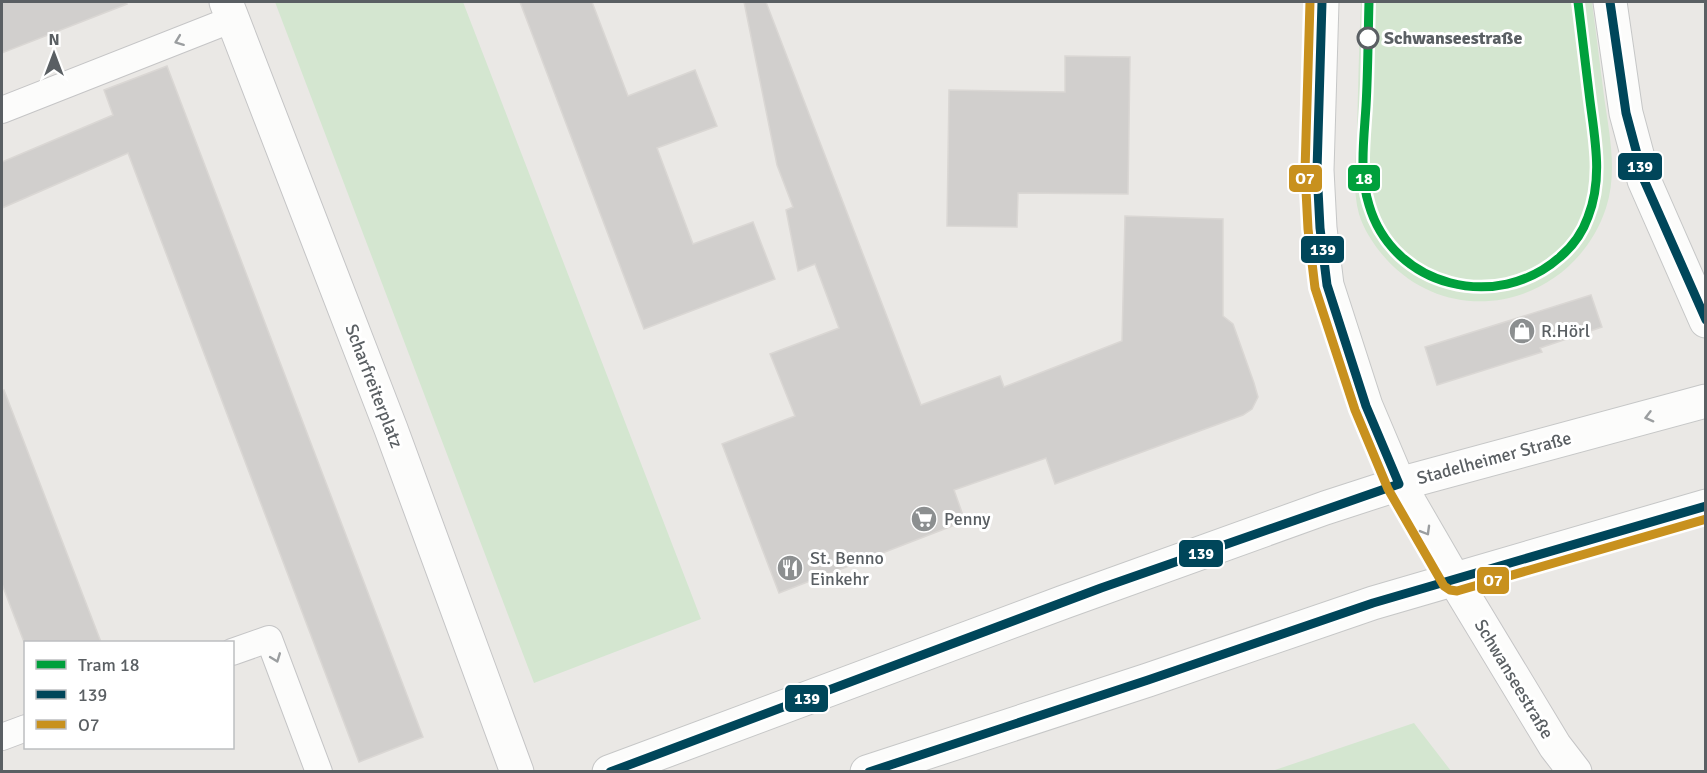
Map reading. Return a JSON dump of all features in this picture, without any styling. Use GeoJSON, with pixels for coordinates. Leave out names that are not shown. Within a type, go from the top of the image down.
{"type":"FeatureCollection","features":[{"type":"Feature","properties":{"kind":"main road","name":"Schwanseestraße"},"geometry":{"type":"LineString","coordinates":[[1322,2],[1317,170],[1320,228],[1328,285],[1366,406],[1399,484],[1555,746],[1575,771]]}},
{"type":"Feature","properties":{"kind":"main road"},"geometry":{"type":"LineString","coordinates":[[1610,2],[1626,113],[1644,180],[1706,321]]}},
{"type":"Feature","properties":{"kind":"main road","name":"Scharfreiterplatz"},"geometry":{"type":"LineString","coordinates":[[230,10],[391,429],[517,771]]}},
{"type":"Feature","properties":{"kind":"main road","name":"Stadelheimer Straße"},"geometry":{"type":"LineString","coordinates":[[609,771],[1324,508],[1399,484],[1706,401]]}},
{"type":"Feature","properties":{"kind":"main road"},"geometry":{"type":"LineString","coordinates":[[867,771],[1148,680],[1330,617],[1706,506]]}},
{"type":"Feature","properties":{"kind":"lane"},"geometry":{"type":"LineString","coordinates":[[2,110],[230,10]]}},
{"type":"Feature","properties":{"kind":"lane"},"geometry":{"type":"LineString","coordinates":[[234,651],[269,639],[319,771]]}},
{"type":"Feature","properties":{"kind":"lane"},"geometry":{"type":"LineString","coordinates":[[2,737],[24,729]]}},
{"type":"Feature","properties":{"kind":"green space"},"geometry":{"type":"Polygon","coordinates":[[[275,2],[463,2],[701,619],[534,683],[275,2]]]}},
{"type":"Feature","properties":{"kind":"green space"},"geometry":{"type":"Polygon","coordinates":[[[1361,2],[1592,2],[1611,152],[1610,194],[1591,240],[1569,266],[1542,286],[1511,297],[1479,301],[1446,297],[1415,283],[1387,260],[1371,239],[1359,214],[1355,184],[1361,2]]]}},
{"type":"Feature","properties":{"kind":"green space"},"geometry":{"type":"Polygon","coordinates":[[[1414,723],[1451,771],[1272,771],[1414,723]]]}},
{"type":"Feature","properties":{"kind":"building"},"geometry":{"type":"Polygon","coordinates":[[[2,2],[126,2],[127,4],[2,53],[2,2]]]}},
{"type":"Feature","properties":{"kind":"building"},"geometry":{"type":"Polygon","coordinates":[[[520,2],[592,2],[628,96],[695,70],[717,126],[657,148],[693,244],[753,222],[775,279],[644,329],[520,2]]]}},
{"type":"Feature","properties":{"kind":"building"},"geometry":{"type":"Polygon","coordinates":[[[744,2],[766,2],[921,405],[1000,376],[1004,387],[1122,341],[1125,216],[1223,219],[1223,316],[1233,324],[1254,383],[1258,397],[1252,409],[1243,415],[1055,484],[1046,458],[954,490],[965,521],[779,593],[722,444],[795,416],[770,354],[839,328],[815,264],[798,271],[786,210],[793,207],[777,165],[744,2]]]}},
{"type":"Feature","properties":{"kind":"building"},"geometry":{"type":"Polygon","coordinates":[[[1065,56],[1130,57],[1128,194],[1018,193],[1017,227],[947,226],[949,90],[1065,92],[1065,56]]]}},
{"type":"Feature","properties":{"kind":"building"},"geometry":{"type":"Polygon","coordinates":[[[167,66],[423,737],[359,762],[128,153],[2,208],[2,162],[113,115],[104,90],[167,66]]]}},
{"type":"Feature","properties":{"kind":"building"},"geometry":{"type":"Polygon","coordinates":[[[1591,295],[1602,327],[1540,348],[1542,352],[1437,385],[1425,347],[1591,295]]]}},
{"type":"Feature","properties":{"kind":"building"},"geometry":{"type":"Polygon","coordinates":[[[2,390],[4,390],[101,641],[24,642],[2,584],[2,390]]]}},
{"type":"Feature","properties":{"kind":"tram line","name":"18"},"geometry":{"type":"LineString","coordinates":[[1369,2],[1363,156],[1364,181],[1369,205],[1382,233],[1400,256],[1423,272],[1450,283],[1478,287],[1507,284],[1535,274],[1560,257],[1580,234],[1593,203],[1597,159],[1578,2]]}},
{"type":"Feature","properties":{"kind":"transit line","name":"O7"},"geometry":{"type":"LineString","coordinates":[[1310,2],[1305,171],[1308,229],[1315,288],[1355,410],[1388,489],[1444,586],[1457,591],[1706,519]]}},
{"type":"Feature","properties":{"kind":"transit line","name":"139"},"geometry":{"type":"LineString","coordinates":[[1322,2],[1317,170],[1320,228],[1327,285],[1366,406],[1399,484]]}},
{"type":"Feature","properties":{"kind":"transit line","name":"139"},"geometry":{"type":"LineString","coordinates":[[1610,2],[1626,113],[1644,180],[1706,320]]}},
{"type":"Feature","properties":{"kind":"transit line","name":"139"},"geometry":{"type":"LineString","coordinates":[[610,772],[1101,588],[1399,484]]}},
{"type":"Feature","properties":{"kind":"transit line","name":"139"},"geometry":{"type":"LineString","coordinates":[[869,772],[1373,603],[1706,506]]}},
{"type":"Feature","properties":{"kind":"place","name":"Schwanseestraße"},"geometry":{"type":"Point","coordinates":[1368,38]}},
{"type":"Feature","properties":{"kind":"place","name":"R.Hörl"},"geometry":{"type":"Point","coordinates":[1522,331]}},
{"type":"Feature","properties":{"kind":"place","name":"Penny"},"geometry":{"type":"Point","coordinates":[924,519]}},
{"type":"Feature","properties":{"kind":"place","name":"St. Benno Einkehr"},"geometry":{"type":"Point","coordinates":[790,568]}}]}
